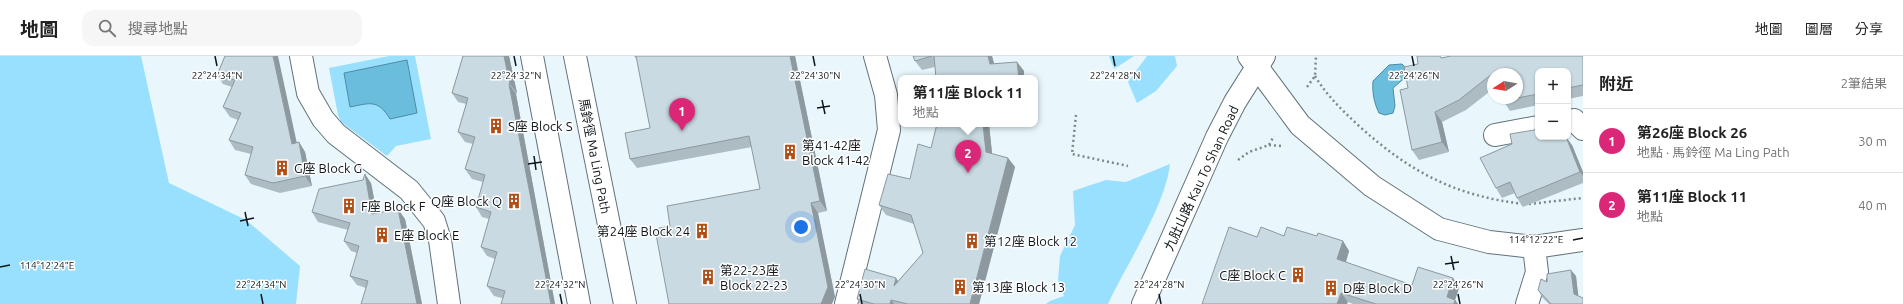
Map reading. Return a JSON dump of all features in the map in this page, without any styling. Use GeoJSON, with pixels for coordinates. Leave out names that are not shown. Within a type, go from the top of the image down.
{"type":"FeatureCollection","features":[{"type":"Feature","properties":{"kind":"street"},"geometry":{"type":"LineString","coordinates":[[301,56],[308,93],[323,119],[336,134],[409,190],[434,221],[440,240],[449,304]]}},
{"type":"Feature","properties":{"kind":"street"},"geometry":{"type":"LineString","coordinates":[[532,56],[579,304]]}},
{"type":"Feature","properties":{"kind":"street","name":"馬鈴徑 Ma Ling Path"},"geometry":{"type":"LineString","coordinates":[[575,56],[625,304]]}},
{"type":"Feature","properties":{"kind":"street"},"geometry":{"type":"LineString","coordinates":[[846,304],[889,130],[886,95],[875,56]]}},
{"type":"Feature","properties":{"kind":"street"},"geometry":{"type":"LineString","coordinates":[[1257,60],[1300,125],[1372,186],[1439,229],[1489,242],[1534,247],[1583,240]]}},
{"type":"Feature","properties":{"kind":"street","name":"九肚山路 Kau To Shan Road"},"geometry":{"type":"LineString","coordinates":[[1143,304],[1217,138],[1257,60]]}},
{"type":"Feature","properties":{"kind":"street"},"geometry":{"type":"LineString","coordinates":[[1571,120],[1574,120],[1583,129]]}},
{"type":"Feature","properties":{"kind":"street"},"geometry":{"type":"LineString","coordinates":[[1495,135],[1535,128]]}},
{"type":"Feature","properties":{"kind":"street"},"geometry":{"type":"LineString","coordinates":[[1527,304],[1536,272],[1534,247]]}},
{"type":"Feature","properties":{"kind":"path"},"geometry":{"type":"LineString","coordinates":[[1316,56],[1315,76],[1325,92],[1372,138],[1420,173],[1473,196],[1500,201],[1527,204],[1583,198]]}},
{"type":"Feature","properties":{"kind":"path","name":"九肚山路 Kau To Shan Road"},"geometry":{"type":"LineString","coordinates":[[1232,165],[1249,152],[1269,144],[1315,76]]}},
{"type":"Feature","properties":{"kind":"path"},"geometry":{"type":"LineString","coordinates":[[1076,115],[1072,154],[1128,166]]}},
{"type":"Feature","properties":{"kind":"shaded area"},"geometry":{"type":"Polygon","coordinates":[[[0,56],[141,56],[169,183],[246,220],[300,266],[296,304],[0,304],[0,56]]]}},
{"type":"Feature","properties":{"kind":"shaded area"},"geometry":{"type":"Polygon","coordinates":[[[389,56],[415,56],[431,139],[396,146],[387,156],[341,122],[338,115],[329,68],[389,56]]]}},
{"type":"Feature","properties":{"kind":"shaded area"},"geometry":{"type":"Polygon","coordinates":[[[1109,56],[1134,56],[1114,69],[1109,56]]]}},
{"type":"Feature","properties":{"kind":"shaded area"},"geometry":{"type":"Polygon","coordinates":[[[1147,56],[1175,56],[1177,66],[1156,91],[1137,103],[1128,82],[1147,56]]]}},
{"type":"Feature","properties":{"kind":"shaded area"},"geometry":{"type":"Polygon","coordinates":[[[407,60],[417,113],[390,119],[382,108],[377,105],[363,104],[350,107],[344,73],[407,60]]]}},
{"type":"Feature","properties":{"kind":"shaded area"},"geometry":{"type":"Polygon","coordinates":[[[1402,64],[1406,68],[1408,75],[1393,88],[1395,106],[1393,113],[1385,115],[1379,113],[1374,97],[1373,81],[1389,65],[1402,64]]]}},
{"type":"Feature","properties":{"kind":"shaded area"},"geometry":{"type":"Polygon","coordinates":[[[1170,164],[1167,181],[1161,198],[1144,235],[1108,304],[1046,304],[1064,296],[1058,280],[1060,256],[1075,225],[1073,191],[1106,180],[1126,182],[1170,164]]]}},
{"type":"Feature","properties":{"kind":"building"},"geometry":{"type":"Polygon","coordinates":[[[225,56],[273,56],[292,144],[299,142],[305,176],[273,183],[245,175],[253,147],[229,140],[241,113],[223,107],[235,80],[217,75],[225,56]]]}},
{"type":"Feature","properties":{"kind":"building"},"geometry":{"type":"Polygon","coordinates":[[[463,56],[504,56],[551,304],[501,304],[505,291],[487,286],[497,252],[481,247],[491,212],[476,207],[485,175],[465,169],[475,137],[458,132],[468,98],[452,93],[463,56]]]}},
{"type":"Feature","properties":{"kind":"building"},"geometry":{"type":"Polygon","coordinates":[[[636,56],[790,56],[820,201],[811,203],[828,287],[821,304],[669,304],[655,229],[670,226],[667,206],[760,189],[749,136],[630,159],[625,133],[650,128],[636,56]]]}},
{"type":"Feature","properties":{"kind":"building"},"geometry":{"type":"Polygon","coordinates":[[[913,56],[932,56],[915,61],[913,56]]]}},
{"type":"Feature","properties":{"kind":"building"},"geometry":{"type":"Polygon","coordinates":[[[934,56],[988,56],[990,64],[1017,62],[1019,75],[936,75],[934,56]]]}},
{"type":"Feature","properties":{"kind":"building"},"geometry":{"type":"Polygon","coordinates":[[[1417,56],[1440,56],[1441,58],[1451,56],[1583,56],[1583,85],[1571,87],[1571,68],[1535,68],[1535,95],[1523,97],[1523,68],[1487,68],[1487,78],[1459,100],[1435,112],[1442,142],[1412,150],[1400,90],[1408,88],[1404,67],[1418,64],[1417,56]]]}},
{"type":"Feature","properties":{"kind":"building"},"geometry":{"type":"Polygon","coordinates":[[[936,127],[983,127],[986,152],[1008,158],[970,304],[908,304],[891,300],[890,304],[874,304],[857,299],[865,269],[896,278],[894,286],[923,253],[911,215],[879,205],[888,174],[910,179],[918,144],[931,148],[936,127]]]}},
{"type":"Feature","properties":{"kind":"building"},"geometry":{"type":"Polygon","coordinates":[[[1535,129],[1535,140],[1567,140],[1580,172],[1517,198],[1510,182],[1496,188],[1480,158],[1512,144],[1510,134],[1535,129]]]}},
{"type":"Feature","properties":{"kind":"building"},"geometry":{"type":"Polygon","coordinates":[[[365,174],[372,214],[398,209],[417,304],[361,304],[368,281],[350,276],[359,246],[344,241],[350,223],[312,212],[319,189],[363,180],[365,174]]]}},
{"type":"Feature","properties":{"kind":"building"},"geometry":{"type":"Polygon","coordinates":[[[1229,227],[1257,237],[1261,227],[1284,236],[1287,227],[1317,236],[1318,233],[1343,241],[1337,259],[1412,285],[1418,267],[1453,278],[1447,297],[1455,300],[1454,304],[1376,304],[1341,293],[1337,304],[1202,304],[1229,227]]]}},
{"type":"Feature","properties":{"kind":"building"},"geometry":{"type":"Polygon","coordinates":[[[1571,270],[1574,294],[1583,298],[1583,304],[1551,304],[1538,290],[1541,279],[1547,282],[1547,274],[1571,270]]]}},
{"type":"Feature","properties":{"kind":"place","name":"S座 Block S"},"geometry":{"type":"Point","coordinates":[496,126]}},
{"type":"Feature","properties":{"kind":"place","name":"第26座 Block 26"},"geometry":{"type":"Point","coordinates":[682,131]}},
{"type":"Feature","properties":{"kind":"place","name":"第41-42座 Block 41-42"},"geometry":{"type":"Point","coordinates":[790,152]}},
{"type":"Feature","properties":{"kind":"place","name":"G座 Block G"},"geometry":{"type":"Point","coordinates":[282,168]}},
{"type":"Feature","properties":{"kind":"place","name":"第11座 Block 11"},"geometry":{"type":"Point","coordinates":[968,173]}},
{"type":"Feature","properties":{"kind":"place","name":"Q座 Block Q"},"geometry":{"type":"Point","coordinates":[514,201]}},
{"type":"Feature","properties":{"kind":"place","name":"F座 Block F"},"geometry":{"type":"Point","coordinates":[349,206]}},
{"type":"Feature","properties":{"kind":"place","name":"第24座 Block 24"},"geometry":{"type":"Point","coordinates":[702,231]}},
{"type":"Feature","properties":{"kind":"place","name":"E座 Block E"},"geometry":{"type":"Point","coordinates":[382,235]}},
{"type":"Feature","properties":{"kind":"place","name":"第12座 Block 12"},"geometry":{"type":"Point","coordinates":[972,241]}},
{"type":"Feature","properties":{"kind":"place","name":"C座 Block C"},"geometry":{"type":"Point","coordinates":[1298,275]}},
{"type":"Feature","properties":{"kind":"place","name":"第22-23座 Block 22-23"},"geometry":{"type":"Point","coordinates":[708,277]}},
{"type":"Feature","properties":{"kind":"place","name":"第13座 Block 13"},"geometry":{"type":"Point","coordinates":[960,287]}},
{"type":"Feature","properties":{"kind":"place","name":"D座 Block D"},"geometry":{"type":"Point","coordinates":[1331,288]}}]}
